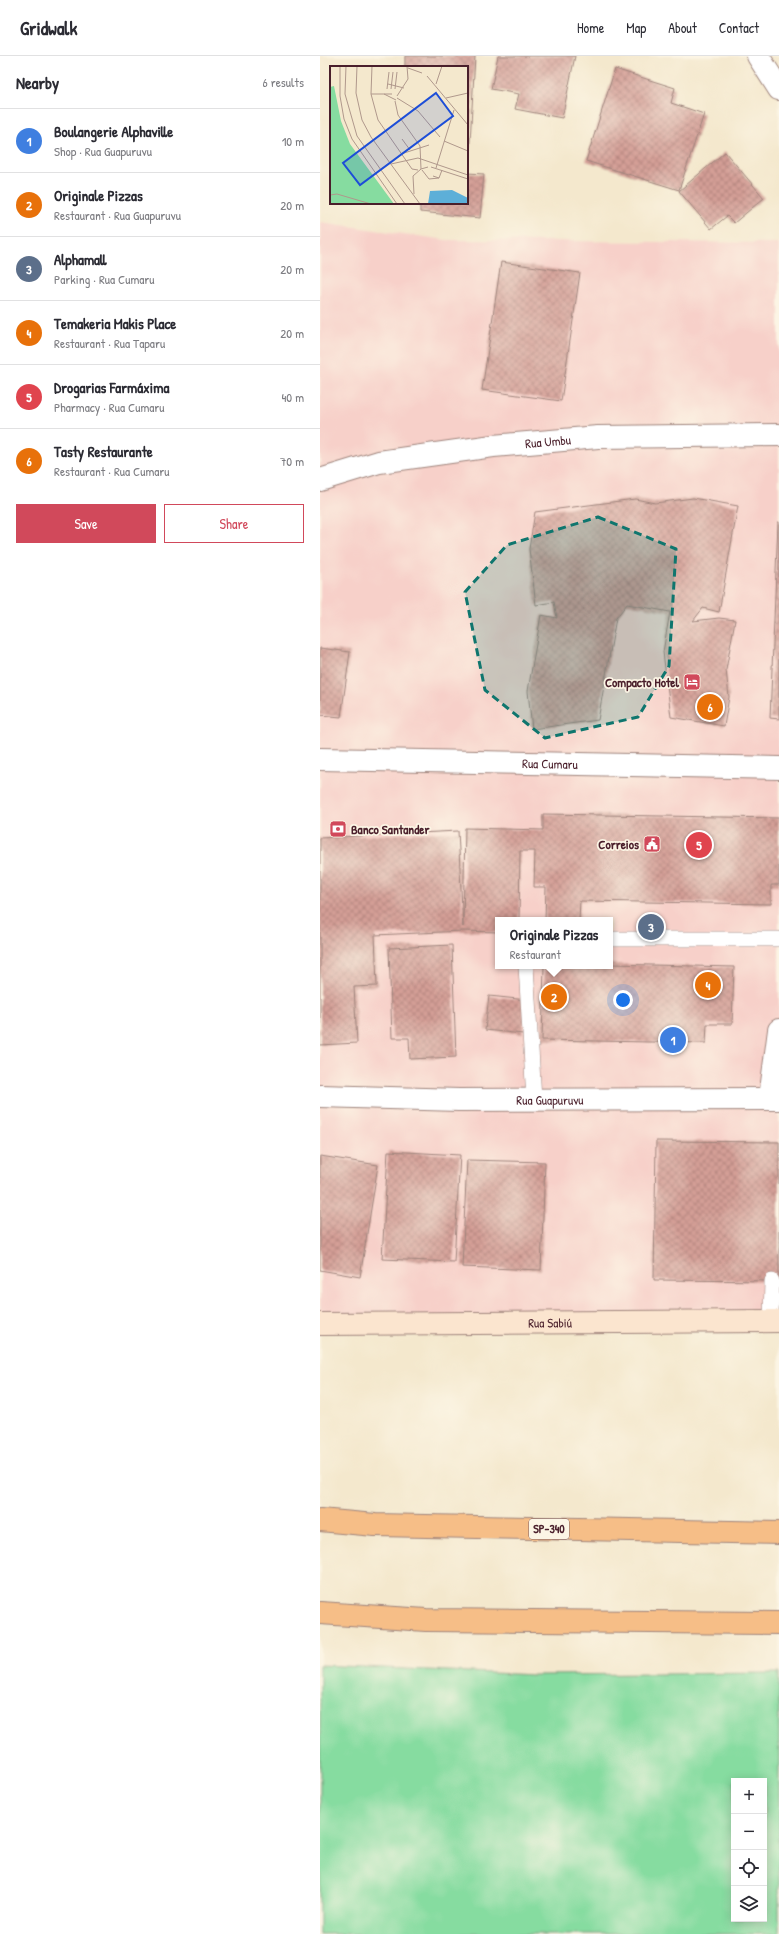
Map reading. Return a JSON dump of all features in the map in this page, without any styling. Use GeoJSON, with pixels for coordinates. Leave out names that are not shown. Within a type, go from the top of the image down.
{"type":"FeatureCollection","features":[{"type":"Feature","properties":{"kind":"highway","name":"SP-340"},"geometry":{"type":"LineString","coordinates":[[320,1520],[375,1525],[779,1533]]}},
{"type":"Feature","properties":{"kind":"highway"},"geometry":{"type":"LineString","coordinates":[[320,1613],[426,1620],[779,1623]]}},
{"type":"Feature","properties":{"kind":"main road","name":"Rua Sabiú"},"geometry":{"type":"LineString","coordinates":[[320,1324],[775,1321]]}},
{"type":"Feature","properties":{"kind":"street"},"geometry":{"type":"LineString","coordinates":[[758,56],[779,83]]}},
{"type":"Feature","properties":{"kind":"street","name":"Rua Umbu"},"geometry":{"type":"LineString","coordinates":[[320,480],[379,462],[493,446],[598,437],[779,435]]}},
{"type":"Feature","properties":{"kind":"street","name":"Rua Cumaru"},"geometry":{"type":"LineString","coordinates":[[320,759],[779,768]]}},
{"type":"Feature","properties":{"kind":"street"},"geometry":{"type":"LineString","coordinates":[[774,1099],[779,1030]]}},
{"type":"Feature","properties":{"kind":"street","name":"Rua Guapuruvu"},"geometry":{"type":"LineString","coordinates":[[320,1096],[459,1100],[774,1099]]}},
{"type":"Feature","properties":{"kind":"lane"},"geometry":{"type":"LineString","coordinates":[[613,939],[779,939]]}},
{"type":"Feature","properties":{"kind":"lane"},"geometry":{"type":"LineString","coordinates":[[526,969],[534,1099]]}},
{"type":"Feature","properties":{"kind":"lane"},"geometry":{"type":"LineString","coordinates":[[772,1281],[775,1321]]}},
{"type":"Feature","properties":{"kind":"highlighted area"},"geometry":{"type":"Polygon","coordinates":[[[598,517],[676,549],[669,666],[638,717],[545,738],[485,690],[465,592],[507,545],[598,517]]]}},
{"type":"Feature","properties":{"kind":"shaded area"},"geometry":{"type":"Polygon","coordinates":[[[320,222],[446,240],[779,243],[779,1249],[771,1321],[320,1315],[320,222]]]}},
{"type":"Feature","properties":{"kind":"green space"},"geometry":{"type":"Polygon","coordinates":[[[320,1665],[534,1675],[779,1673],[779,1934],[320,1934],[320,1665]]]}},
{"type":"Feature","properties":{"kind":"building"},"geometry":{"type":"Polygon","coordinates":[[[405,56],[475,56],[469,159],[468,66],[405,66],[405,56]]]}},
{"type":"Feature","properties":{"kind":"building"},"geometry":{"type":"Polygon","coordinates":[[[498,56],[575,56],[562,118],[515,109],[519,94],[491,89],[498,56]]]}},
{"type":"Feature","properties":{"kind":"building"},"geometry":{"type":"Polygon","coordinates":[[[615,69],[675,88],[671,103],[704,114],[679,190],[586,161],[615,69]]]}},
{"type":"Feature","properties":{"kind":"building"},"geometry":{"type":"Polygon","coordinates":[[[725,152],[764,198],[734,223],[727,216],[711,229],[679,191],[725,152]]]}},
{"type":"Feature","properties":{"kind":"building"},"geometry":{"type":"Polygon","coordinates":[[[468,173],[484,174],[480,218],[420,212],[420,204],[468,204],[468,173]]]}},
{"type":"Feature","properties":{"kind":"building"},"geometry":{"type":"Polygon","coordinates":[[[501,262],[580,273],[561,401],[482,390],[501,262]]]}},
{"type":"Feature","properties":{"kind":"building"},"geometry":{"type":"Polygon","coordinates":[[[693,498],[738,506],[719,612],[703,608],[693,621],[719,618],[735,620],[726,670],[729,697],[724,726],[671,717],[663,652],[670,612],[627,604],[616,618],[598,720],[532,729],[528,691],[541,615],[557,618],[554,602],[536,605],[529,549],[535,512],[635,499],[655,503],[693,498]]]}},
{"type":"Feature","properties":{"kind":"building"},"geometry":{"type":"Polygon","coordinates":[[[779,522],[779,719],[770,718],[779,522]]]}},
{"type":"Feature","properties":{"kind":"building"},"geometry":{"type":"Polygon","coordinates":[[[320,648],[350,652],[341,717],[320,715],[320,648]]]}},
{"type":"Feature","properties":{"kind":"building"},"geometry":{"type":"Polygon","coordinates":[[[543,814],[779,818],[779,885],[771,885],[771,904],[580,901],[579,917],[545,917],[546,887],[534,887],[535,851],[520,851],[519,917],[495,917],[495,932],[463,931],[375,935],[377,986],[354,987],[357,1043],[320,1045],[320,838],[458,831],[463,927],[465,828],[543,830],[543,814]]]}},
{"type":"Feature","properties":{"kind":"building"},"geometry":{"type":"Polygon","coordinates":[[[452,945],[456,1057],[410,1059],[409,1038],[392,1038],[389,948],[452,945]]]}},
{"type":"Feature","properties":{"kind":"building"},"geometry":{"type":"Polygon","coordinates":[[[613,964],[734,967],[732,1024],[707,1024],[706,1043],[542,1040],[544,969],[613,969],[613,964]]]}},
{"type":"Feature","properties":{"kind":"building"},"geometry":{"type":"Polygon","coordinates":[[[489,996],[527,1000],[523,1034],[485,1030],[489,996]]]}},
{"type":"Feature","properties":{"kind":"building"},"geometry":{"type":"Polygon","coordinates":[[[656,1141],[779,1142],[779,1281],[654,1280],[656,1141]]]}},
{"type":"Feature","properties":{"kind":"building"},"geometry":{"type":"Polygon","coordinates":[[[388,1151],[460,1155],[454,1262],[382,1259],[388,1151]]]}},
{"type":"Feature","properties":{"kind":"building"},"geometry":{"type":"Polygon","coordinates":[[[320,1156],[378,1165],[360,1277],[320,1270],[320,1156]]]}},
{"type":"Feature","properties":{"kind":"building"},"geometry":{"type":"Polygon","coordinates":[[[467,1160],[545,1162],[541,1270],[462,1267],[467,1160]]]}},
{"type":"Feature","properties":{"kind":"place","name":"Compacto Hotel"},"geometry":{"type":"Point","coordinates":[692,682]}},
{"type":"Feature","properties":{"kind":"place","name":"Tasty Restaurante"},"geometry":{"type":"Point","coordinates":[710,707]}},
{"type":"Feature","properties":{"kind":"place","name":"Banco Santander"},"geometry":{"type":"Point","coordinates":[338,829]}},
{"type":"Feature","properties":{"kind":"place","name":"Correios"},"geometry":{"type":"Point","coordinates":[652,844]}},
{"type":"Feature","properties":{"kind":"place","name":"Drogarias Farmáxima"},"geometry":{"type":"Point","coordinates":[699,845]}},
{"type":"Feature","properties":{"kind":"place","name":"Alphamall"},"geometry":{"type":"Point","coordinates":[651,927]}},
{"type":"Feature","properties":{"kind":"place","name":"Temakeria Makis Place"},"geometry":{"type":"Point","coordinates":[708,985]}},
{"type":"Feature","properties":{"kind":"place","name":"Originale Pizzas"},"geometry":{"type":"Point","coordinates":[554,997]}},
{"type":"Feature","properties":{"kind":"place","name":"Boulangerie Alphaville"},"geometry":{"type":"Point","coordinates":[673,1040]}}]}
